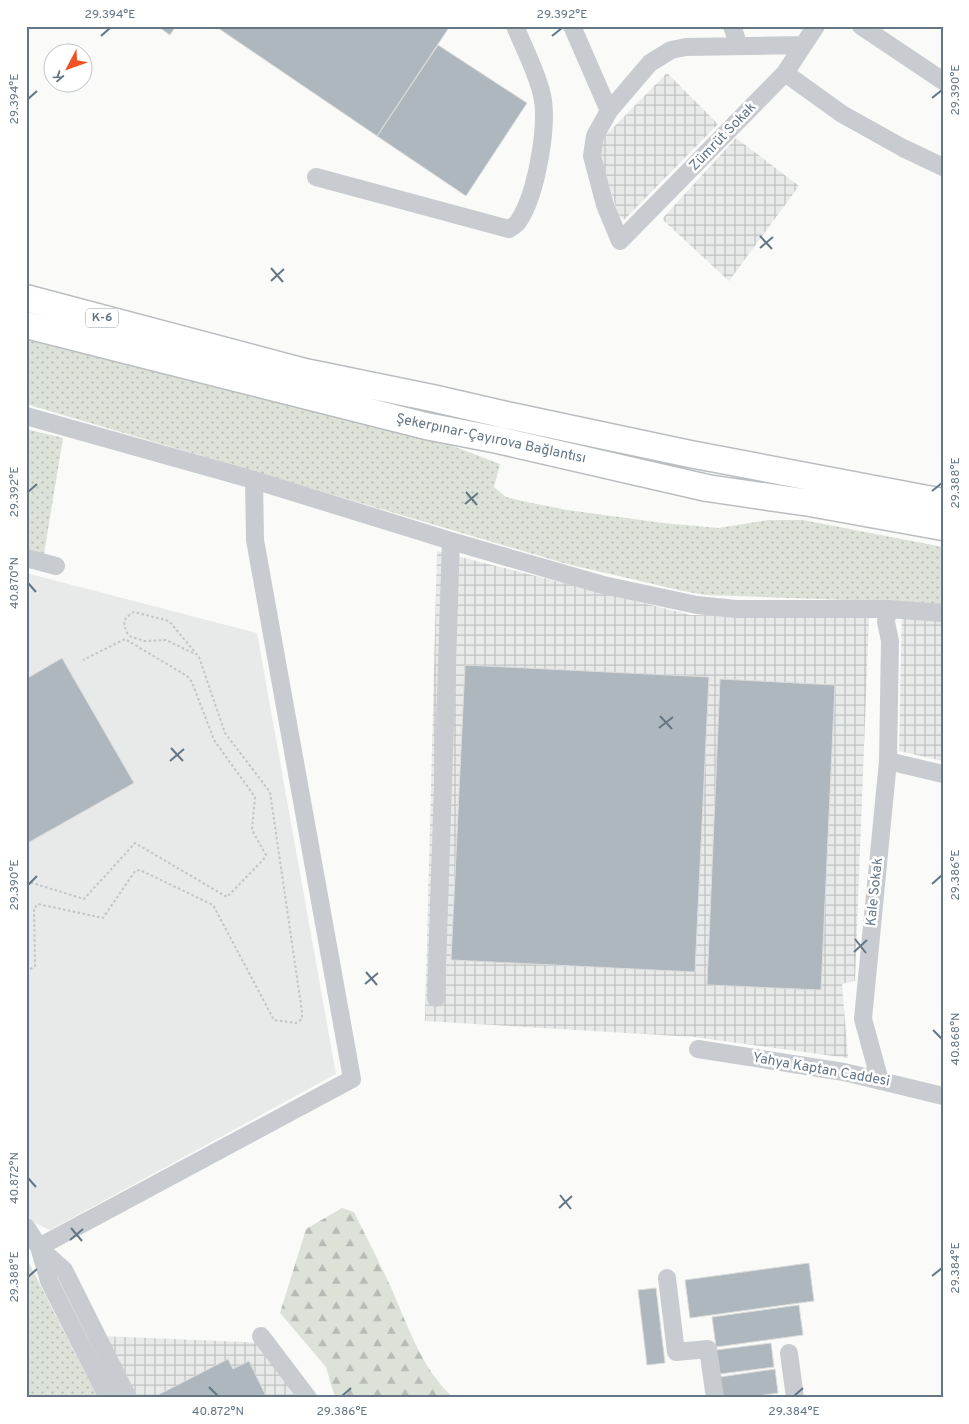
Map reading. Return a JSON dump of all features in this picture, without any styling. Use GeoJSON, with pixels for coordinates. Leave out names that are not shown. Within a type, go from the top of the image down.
{"type":"FeatureCollection","features":[{"type":"Feature","properties":{"kind":"highway","name":"K-6"},"geometry":{"type":"LineString","coordinates":[[26,298],[178,339]]}},
{"type":"Feature","properties":{"kind":"highway","name":"K-6"},"geometry":{"type":"LineString","coordinates":[[26,306],[178,339]]}},
{"type":"Feature","properties":{"kind":"highway","name":"Şekerpınar-Çayırova Bağlantısı"},"geometry":{"type":"LineString","coordinates":[[32,328],[426,426],[498,440],[707,488],[810,503],[943,527]]}},
{"type":"Feature","properties":{"kind":"highway","name":"Şekerpınar-Çayırova Bağlantısı"},"geometry":{"type":"LineString","coordinates":[[178,339],[305,372],[525,419],[690,454],[943,502]]}},
{"type":"Feature","properties":{"kind":"street"},"geometry":{"type":"LineString","coordinates":[[316,177],[509,229],[517,224],[529,201],[540,160],[544,112],[541,92],[515,26]]}},
{"type":"Feature","properties":{"kind":"street"},"geometry":{"type":"LineString","coordinates":[[572,26],[609,112],[650,63],[672,50],[686,47],[803,45]]}},
{"type":"Feature","properties":{"kind":"street"},"geometry":{"type":"LineString","coordinates":[[732,26],[739,46]]}},
{"type":"Feature","properties":{"kind":"street","name":"Zümrüt Sokak"},"geometry":{"type":"LineString","coordinates":[[609,112],[595,136],[592,156],[605,204],[620,241],[785,73],[816,26]]}},
{"type":"Feature","properties":{"kind":"street"},"geometry":{"type":"LineString","coordinates":[[861,26],[943,81]]}},
{"type":"Feature","properties":{"kind":"street"},"geometry":{"type":"LineString","coordinates":[[785,73],[842,114],[903,148],[943,167]]}},
{"type":"Feature","properties":{"kind":"street"},"geometry":{"type":"LineString","coordinates":[[26,416],[254,480],[451,541],[603,585],[697,605],[736,608],[888,609],[943,613]]}},
{"type":"Feature","properties":{"kind":"street"},"geometry":{"type":"LineString","coordinates":[[39,1248],[352,1079],[255,540],[254,480]]}},
{"type":"Feature","properties":{"kind":"street"},"geometry":{"type":"LineString","coordinates":[[436,998],[451,541]]}},
{"type":"Feature","properties":{"kind":"street"},"geometry":{"type":"LineString","coordinates":[[26,558],[56,566]]}},
{"type":"Feature","properties":{"kind":"street","name":"Kale Sokak"},"geometry":{"type":"LineString","coordinates":[[880,1081],[863,1019],[888,761],[890,641],[886,622],[888,609]]}},
{"type":"Feature","properties":{"kind":"street"},"geometry":{"type":"LineString","coordinates":[[888,761],[943,774]]}},
{"type":"Feature","properties":{"kind":"street","name":"Yahya Kaptan Caddesi"},"geometry":{"type":"LineString","coordinates":[[698,1049],[844,1072],[943,1096]]}},
{"type":"Feature","properties":{"kind":"street"},"geometry":{"type":"LineString","coordinates":[[26,1227],[39,1248],[48,1281],[108,1398]]}},
{"type":"Feature","properties":{"kind":"street"},"geometry":{"type":"LineString","coordinates":[[39,1248],[64,1270],[128,1398]]}},
{"type":"Feature","properties":{"kind":"street"},"geometry":{"type":"LineString","coordinates":[[668,1278],[676,1352],[708,1349],[715,1398]]}},
{"type":"Feature","properties":{"kind":"street"},"geometry":{"type":"LineString","coordinates":[[260,1336],[308,1398]]}},
{"type":"Feature","properties":{"kind":"street"},"geometry":{"type":"LineString","coordinates":[[789,1353],[795,1397],[790,1398]]}},
{"type":"Feature","properties":{"kind":"path"},"geometry":{"type":"LineString","coordinates":[[26,972],[35,966],[34,908],[38,904],[104,918],[135,871],[140,870],[213,905],[274,1020],[296,1023],[302,1019],[270,792],[226,733],[199,657],[169,621],[134,612],[126,616],[124,628],[129,636],[144,640],[166,640],[195,654]]}},
{"type":"Feature","properties":{"kind":"path"},"geometry":{"type":"LineString","coordinates":[[26,881],[84,899],[134,843],[227,897],[266,855],[252,830],[255,796],[214,740],[192,682],[187,676],[125,639],[83,660]]}},
{"type":"Feature","properties":{"kind":"shaded area"},"geometry":{"type":"Polygon","coordinates":[[[667,73],[718,124],[624,220],[618,214],[600,155],[601,140],[667,73]]]}},
{"type":"Feature","properties":{"kind":"shaded area"},"geometry":{"type":"Polygon","coordinates":[[[736,138],[799,186],[729,281],[662,219],[736,138]]]}},
{"type":"Feature","properties":{"kind":"shaded area"},"geometry":{"type":"Polygon","coordinates":[[[437,551],[691,615],[869,617],[855,981],[842,984],[848,1058],[694,1037],[425,1021],[437,551]]]}},
{"type":"Feature","properties":{"kind":"shaded area"},"geometry":{"type":"Polygon","coordinates":[[[26,573],[257,633],[336,1074],[50,1230],[31,1221],[26,1213],[26,573]]]}},
{"type":"Feature","properties":{"kind":"shaded area"},"geometry":{"type":"Polygon","coordinates":[[[902,602],[943,606],[943,761],[899,751],[902,602]]]}},
{"type":"Feature","properties":{"kind":"shaded area"},"geometry":{"type":"Polygon","coordinates":[[[103,1336],[271,1343],[314,1398],[135,1398],[103,1336]]]}},
{"type":"Feature","properties":{"kind":"green space"},"geometry":{"type":"Polygon","coordinates":[[[26,339],[258,397],[429,437],[500,464],[494,487],[506,497],[522,501],[567,510],[663,523],[718,528],[768,520],[803,520],[943,547],[943,606],[902,602],[705,595],[567,564],[26,404],[26,339]]]}},
{"type":"Feature","properties":{"kind":"green space"},"geometry":{"type":"Polygon","coordinates":[[[26,429],[63,438],[44,554],[26,550],[26,429]]]}},
{"type":"Feature","properties":{"kind":"green space"},"geometry":{"type":"Polygon","coordinates":[[[342,1208],[354,1212],[418,1349],[434,1375],[454,1398],[335,1398],[326,1367],[280,1313],[306,1229],[342,1208]]]}},
{"type":"Feature","properties":{"kind":"green space"},"geometry":{"type":"Polygon","coordinates":[[[26,1257],[98,1398],[26,1398],[26,1257]]]}},
{"type":"Feature","properties":{"kind":"building"},"geometry":{"type":"Polygon","coordinates":[[[157,26],[176,26],[170,35],[157,26]]]}},
{"type":"Feature","properties":{"kind":"building"},"geometry":{"type":"Polygon","coordinates":[[[215,26],[450,26],[377,136],[215,26]]]}},
{"type":"Feature","properties":{"kind":"building"},"geometry":{"type":"Polygon","coordinates":[[[438,45],[527,103],[466,196],[377,136],[438,45]]]}},
{"type":"Feature","properties":{"kind":"building"},"geometry":{"type":"Polygon","coordinates":[[[62,658],[134,783],[26,844],[26,679],[62,658]]]}},
{"type":"Feature","properties":{"kind":"building"},"geometry":{"type":"Polygon","coordinates":[[[465,665],[709,677],[695,972],[451,960],[465,665]]]}},
{"type":"Feature","properties":{"kind":"building"},"geometry":{"type":"Polygon","coordinates":[[[720,679],[835,685],[821,990],[707,985],[720,679]]]}},
{"type":"Feature","properties":{"kind":"building"},"geometry":{"type":"Polygon","coordinates":[[[809,1263],[814,1301],[690,1318],[685,1280],[809,1263]]]}},
{"type":"Feature","properties":{"kind":"building"},"geometry":{"type":"Polygon","coordinates":[[[656,1288],[665,1363],[647,1365],[638,1290],[656,1288]]]}},
{"type":"Feature","properties":{"kind":"building"},"geometry":{"type":"Polygon","coordinates":[[[799,1305],[803,1335],[716,1347],[712,1317],[799,1305]]]}},
{"type":"Feature","properties":{"kind":"building"},"geometry":{"type":"Polygon","coordinates":[[[771,1343],[774,1367],[720,1374],[716,1350],[771,1343]]]}},
{"type":"Feature","properties":{"kind":"building"},"geometry":{"type":"Polygon","coordinates":[[[228,1359],[233,1369],[249,1361],[267,1398],[152,1398],[228,1359]]]}},
{"type":"Feature","properties":{"kind":"building"},"geometry":{"type":"Polygon","coordinates":[[[775,1369],[778,1393],[744,1398],[723,1398],[720,1377],[775,1369]]]}}]}
